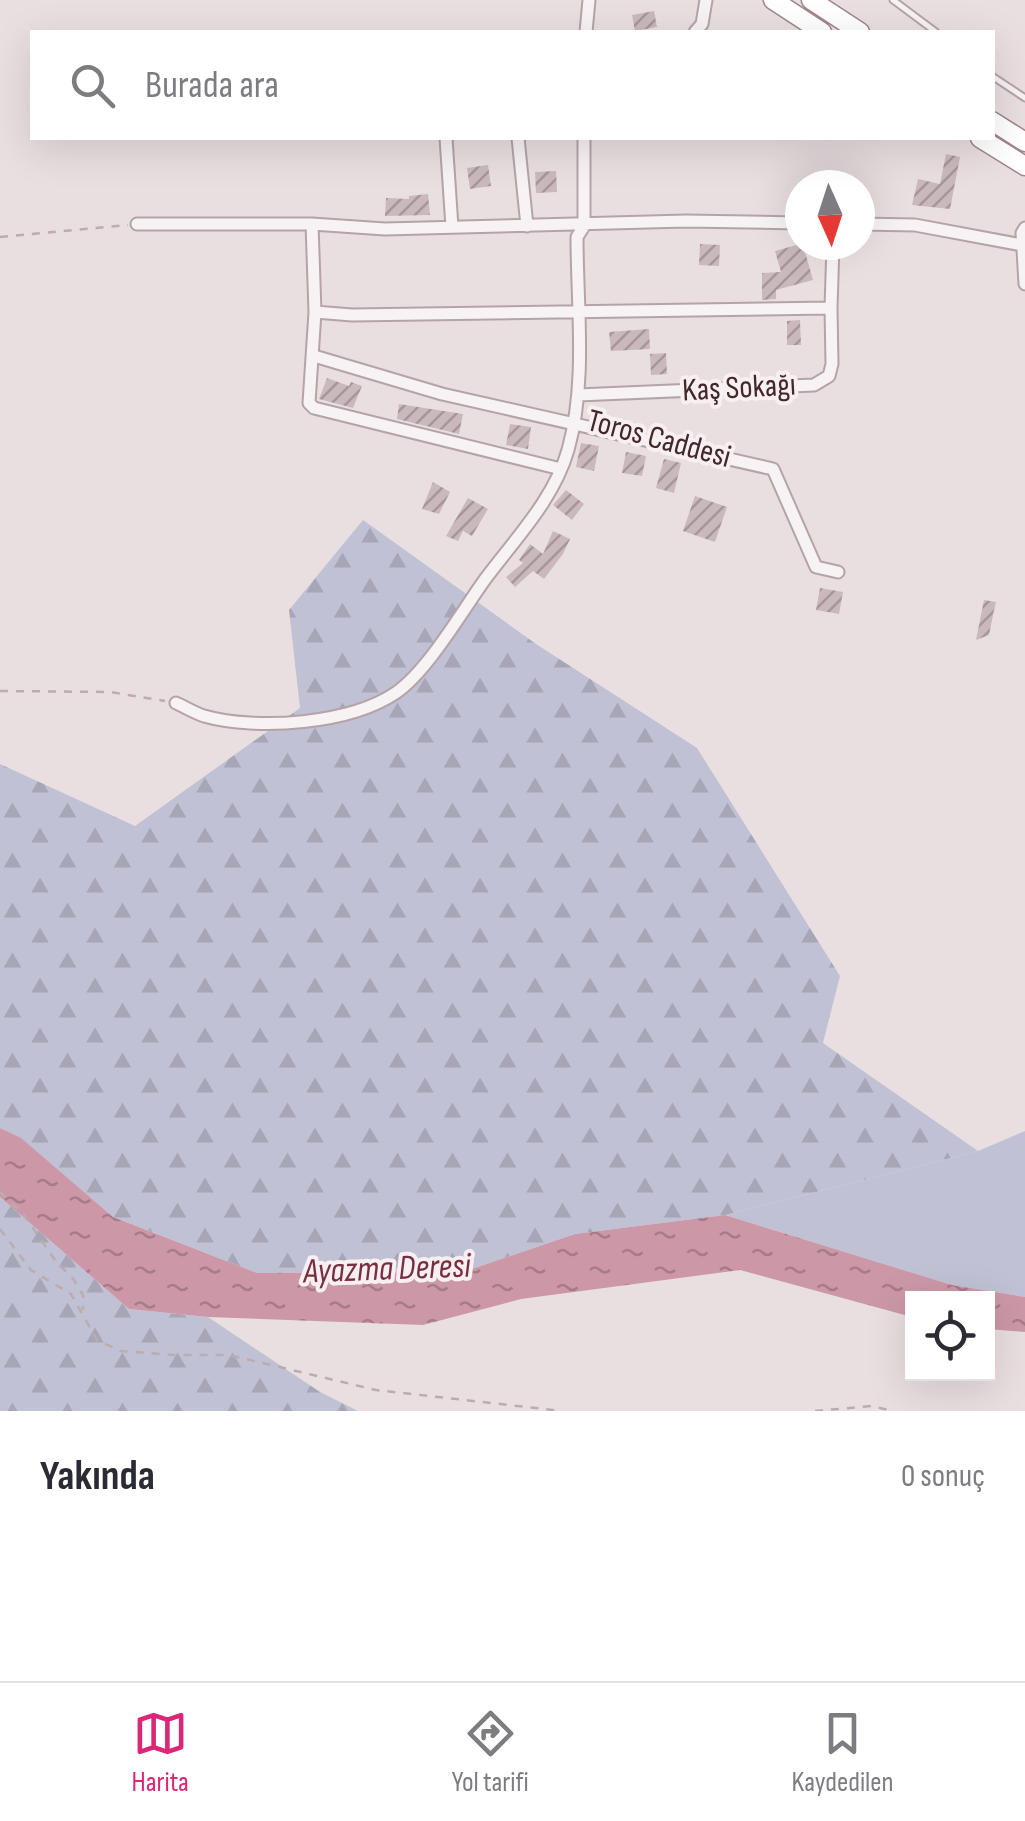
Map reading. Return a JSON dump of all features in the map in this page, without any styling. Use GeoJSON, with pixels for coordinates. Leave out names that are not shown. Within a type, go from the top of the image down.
{"type":"FeatureCollection","features":[{"type":"Feature","properties":{"kind":"highway"},"geometry":{"type":"LineString","coordinates":[[774,0],[819,30]]}},
{"type":"Feature","properties":{"kind":"highway"},"geometry":{"type":"LineString","coordinates":[[811,0],[857,30]]}},
{"type":"Feature","properties":{"kind":"highway"},"geometry":{"type":"LineString","coordinates":[[995,123],[1025,142]]}},
{"type":"Feature","properties":{"kind":"highway"},"geometry":{"type":"LineString","coordinates":[[983,140],[1025,166]]}},
{"type":"Feature","properties":{"kind":"street"},"geometry":{"type":"LineString","coordinates":[[586,30],[589,0]]}},
{"type":"Feature","properties":{"kind":"street"},"geometry":{"type":"LineString","coordinates":[[698,30],[706,0]]}},
{"type":"Feature","properties":{"kind":"street"},"geometry":{"type":"LineString","coordinates":[[446,140],[452,227]]}},
{"type":"Feature","properties":{"kind":"street"},"geometry":{"type":"LineString","coordinates":[[518,140],[527,226]]}},
{"type":"Feature","properties":{"kind":"street","name":"Toros Caddesi"},"geometry":{"type":"LineString","coordinates":[[584,140],[584,226],[577,237],[575,422],[773,469],[816,567],[838,572]]}},
{"type":"Feature","properties":{"kind":"street"},"geometry":{"type":"LineString","coordinates":[[137,224],[312,224],[386,229],[738,220],[785,222]]}},
{"type":"Feature","properties":{"kind":"street"},"geometry":{"type":"LineString","coordinates":[[312,224],[315,312],[309,403],[314,408],[560,469]]}},
{"type":"Feature","properties":{"kind":"street"},"geometry":{"type":"LineString","coordinates":[[875,224],[915,225],[1023,244]]}},
{"type":"Feature","properties":{"kind":"street"},"geometry":{"type":"LineString","coordinates":[[1025,228],[1025,284]]}},
{"type":"Feature","properties":{"kind":"street","name":"Kaş Sokağı"},"geometry":{"type":"LineString","coordinates":[[578,395],[814,385],[829,376],[832,364],[833,260]]}},
{"type":"Feature","properties":{"kind":"street"},"geometry":{"type":"LineString","coordinates":[[315,312],[352,315],[832,308]]}},
{"type":"Feature","properties":{"kind":"street"},"geometry":{"type":"LineString","coordinates":[[176,703],[203,716],[260,724],[359,712],[398,691],[458,622],[531,520],[560,469],[575,422],[442,394],[314,356]]}},
{"type":"Feature","properties":{"kind":"lane"},"geometry":{"type":"LineString","coordinates":[[893,0],[933,30]]}},
{"type":"Feature","properties":{"kind":"lane"},"geometry":{"type":"LineString","coordinates":[[995,78],[1025,98]]}},
{"type":"Feature","properties":{"kind":"path"},"geometry":{"type":"LineString","coordinates":[[0,237],[137,224]]}},
{"type":"Feature","properties":{"kind":"path"},"geometry":{"type":"LineString","coordinates":[[0,691],[110,692],[176,703]]}},
{"type":"Feature","properties":{"kind":"path"},"geometry":{"type":"LineString","coordinates":[[0,1192],[24,1215],[74,1280],[83,1295],[83,1311]]}},
{"type":"Feature","properties":{"kind":"path"},"geometry":{"type":"LineString","coordinates":[[0,1229],[31,1270],[71,1294],[97,1340],[121,1350],[174,1356],[229,1355],[376,1390],[562,1411]]}},
{"type":"Feature","properties":{"kind":"path"},"geometry":{"type":"LineString","coordinates":[[815,1411],[872,1406],[892,1411]]}},
{"type":"Feature","properties":{"kind":"green space"},"geometry":{"type":"Polygon","coordinates":[[[363,520],[536,644],[697,748],[840,976],[823,1043],[978,1151],[725,1215],[575,1234],[463,1272],[257,1273],[113,1217],[21,1139],[0,1128],[0,764],[135,826],[300,708],[289,610],[363,520]]]}},
{"type":"Feature","properties":{"kind":"green space"},"geometry":{"type":"Polygon","coordinates":[[[1025,1131],[1025,1297],[952,1285],[725,1215],[978,1151],[1025,1131]]]}},
{"type":"Feature","properties":{"kind":"green space"},"geometry":{"type":"Polygon","coordinates":[[[0,1197],[129,1309],[208,1317],[320,1392],[358,1411],[0,1411],[0,1197]]]}},
{"type":"Feature","properties":{"kind":"water"},"geometry":{"type":"Polygon","coordinates":[[[0,1128],[21,1138],[113,1217],[257,1273],[463,1272],[575,1234],[725,1215],[952,1285],[988,1291],[905,1291],[905,1315],[740,1270],[521,1299],[423,1325],[208,1317],[129,1309],[0,1197],[0,1128]]]}},
{"type":"Feature","properties":{"kind":"water"},"geometry":{"type":"Polygon","coordinates":[[[995,1292],[1025,1297],[1025,1332],[995,1330],[995,1292]]]}},
{"type":"Feature","properties":{"kind":"building"},"geometry":{"type":"Polygon","coordinates":[[[654,11],[657,27],[635,30],[632,15],[654,11]]]}},
{"type":"Feature","properties":{"kind":"building"},"geometry":{"type":"Polygon","coordinates":[[[946,154],[960,157],[950,209],[912,205],[918,179],[940,184],[946,154]]]}},
{"type":"Feature","properties":{"kind":"building"},"geometry":{"type":"Polygon","coordinates":[[[488,165],[491,186],[470,189],[467,168],[488,165]]]}},
{"type":"Feature","properties":{"kind":"building"},"geometry":{"type":"Polygon","coordinates":[[[556,171],[557,192],[536,193],[535,172],[556,171]]]}},
{"type":"Feature","properties":{"kind":"building"},"geometry":{"type":"Polygon","coordinates":[[[428,194],[430,215],[385,216],[386,198],[409,199],[428,194]]]}},
{"type":"Feature","properties":{"kind":"building"},"geometry":{"type":"Polygon","coordinates":[[[700,244],[720,245],[719,266],[699,265],[700,244]]]}},
{"type":"Feature","properties":{"kind":"building"},"geometry":{"type":"Polygon","coordinates":[[[785,248],[785,260],[807,260],[813,280],[776,290],[776,299],[762,300],[762,273],[781,272],[775,251],[785,248]]]}},
{"type":"Feature","properties":{"kind":"building"},"geometry":{"type":"Polygon","coordinates":[[[800,320],[801,345],[787,345],[787,321],[800,320]]]}},
{"type":"Feature","properties":{"kind":"building"},"geometry":{"type":"Polygon","coordinates":[[[649,329],[650,349],[611,351],[609,332],[649,329]]]}},
{"type":"Feature","properties":{"kind":"building"},"geometry":{"type":"Polygon","coordinates":[[[666,353],[667,374],[651,375],[650,354],[666,353]]]}},
{"type":"Feature","properties":{"kind":"building"},"geometry":{"type":"Polygon","coordinates":[[[327,378],[362,386],[353,408],[319,399],[327,378]]]}},
{"type":"Feature","properties":{"kind":"building"},"geometry":{"type":"Polygon","coordinates":[[[399,404],[463,414],[459,434],[397,419],[399,404]]]}},
{"type":"Feature","properties":{"kind":"building"},"geometry":{"type":"Polygon","coordinates":[[[510,424],[531,427],[528,449],[506,445],[510,424]]]}},
{"type":"Feature","properties":{"kind":"building"},"geometry":{"type":"Polygon","coordinates":[[[581,443],[599,446],[594,471],[576,467],[581,443]]]}},
{"type":"Feature","properties":{"kind":"building"},"geometry":{"type":"Polygon","coordinates":[[[626,452],[646,456],[642,476],[622,473],[626,452]]]}},
{"type":"Feature","properties":{"kind":"building"},"geometry":{"type":"Polygon","coordinates":[[[664,459],[681,463],[674,493],[656,488],[664,459]]]}},
{"type":"Feature","properties":{"kind":"building"},"geometry":{"type":"Polygon","coordinates":[[[433,482],[450,492],[439,514],[422,509],[433,482]]]}},
{"type":"Feature","properties":{"kind":"building"},"geometry":{"type":"Polygon","coordinates":[[[566,490],[584,504],[572,520],[553,505],[566,490]]]}},
{"type":"Feature","properties":{"kind":"building"},"geometry":{"type":"Polygon","coordinates":[[[695,496],[727,507],[715,542],[683,531],[695,496]]]}},
{"type":"Feature","properties":{"kind":"building"},"geometry":{"type":"Polygon","coordinates":[[[468,498],[488,509],[472,536],[463,531],[458,541],[446,536],[468,498]]]}},
{"type":"Feature","properties":{"kind":"building"},"geometry":{"type":"Polygon","coordinates":[[[553,531],[570,539],[563,554],[544,579],[533,571],[515,587],[506,577],[523,563],[519,560],[530,544],[543,554],[553,531]]]}},
{"type":"Feature","properties":{"kind":"building"},"geometry":{"type":"Polygon","coordinates":[[[820,588],[843,592],[839,614],[816,610],[820,588]]]}},
{"type":"Feature","properties":{"kind":"building"},"geometry":{"type":"Polygon","coordinates":[[[984,600],[996,602],[989,635],[976,640],[984,600]]]}},
{"type":"Feature","properties":{"kind":"water label","name":"Ayazma Deresi"},"geometry":{"type":"Point","coordinates":[387,1269]}}]}
